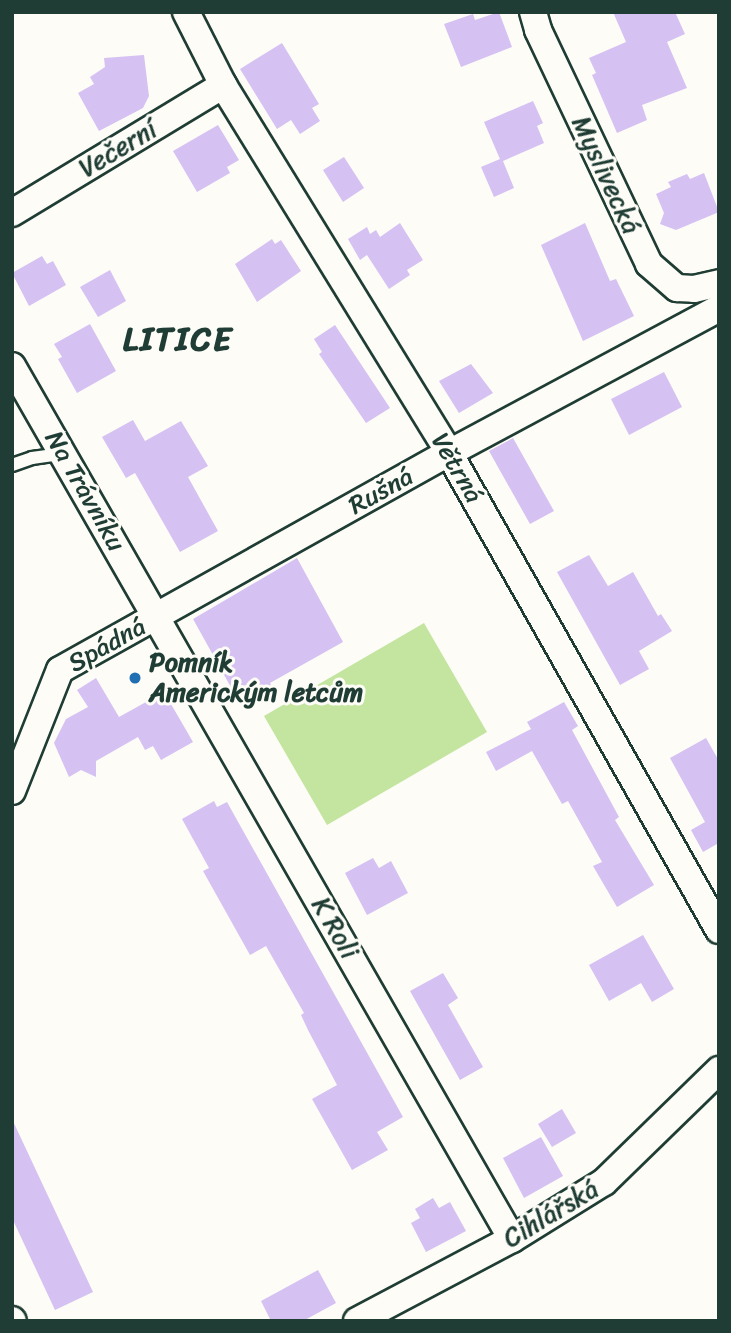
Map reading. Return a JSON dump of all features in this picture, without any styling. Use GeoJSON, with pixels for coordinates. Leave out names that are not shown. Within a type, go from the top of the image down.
{"type":"FeatureCollection","features":[{"type":"Feature","properties":{"kind":"street","name":"Větrná"},"geometry":{"type":"LineString","coordinates":[[186,12],[223,85],[449,453],[719,930]]}},
{"type":"Feature","properties":{"kind":"street","name":"Myslivecká"},"geometry":{"type":"LineString","coordinates":[[533,12],[544,43],[649,264],[677,288],[694,289],[719,283]]}},
{"type":"Feature","properties":{"kind":"street","name":"Večerní"},"geometry":{"type":"LineString","coordinates":[[12,213],[223,85]]}},
{"type":"Feature","properties":{"kind":"street","name":"Rušná"},"geometry":{"type":"LineString","coordinates":[[157,617],[449,453],[719,308]]}},
{"type":"Feature","properties":{"kind":"street","name":"Na Trávníku"},"geometry":{"type":"LineString","coordinates":[[12,366],[157,617]]}},
{"type":"Feature","properties":{"kind":"street","name":"Spádná"},"geometry":{"type":"LineString","coordinates":[[12,791],[60,670],[157,617]]}},
{"type":"Feature","properties":{"kind":"street","name":"K Roli"},"geometry":{"type":"LineString","coordinates":[[157,617],[512,1239]]}},
{"type":"Feature","properties":{"kind":"street","name":"Cihlářská"},"geometry":{"type":"LineString","coordinates":[[357,1321],[512,1239],[604,1182],[719,1070]]}},
{"type":"Feature","properties":{"kind":"lane"},"geometry":{"type":"LineString","coordinates":[[12,465],[32,458],[63,453]]}},
{"type":"Feature","properties":{"kind":"green space"},"geometry":{"type":"Polygon","coordinates":[[[424,623],[487,732],[327,825],[264,716],[424,623]]]}},
{"type":"Feature","properties":{"kind":"building"},"geometry":{"type":"Polygon","coordinates":[[[499,12],[512,47],[461,67],[444,24],[473,14],[475,20],[499,12]]]}},
{"type":"Feature","properties":{"kind":"building"},"geometry":{"type":"Polygon","coordinates":[[[613,12],[675,12],[685,34],[667,42],[687,88],[642,105],[647,120],[617,133],[592,75],[596,73],[589,58],[626,42],[613,12]]]}},
{"type":"Feature","properties":{"kind":"building"},"geometry":{"type":"Polygon","coordinates":[[[282,43],[319,104],[312,108],[320,121],[300,134],[291,120],[277,129],[240,69],[282,43]]]}},
{"type":"Feature","properties":{"kind":"building"},"geometry":{"type":"Polygon","coordinates":[[[144,55],[149,96],[143,108],[99,131],[78,93],[94,84],[90,77],[105,67],[104,58],[144,55]]]}},
{"type":"Feature","properties":{"kind":"building"},"geometry":{"type":"Polygon","coordinates":[[[533,101],[543,123],[537,126],[544,143],[503,161],[514,188],[494,197],[481,167],[500,159],[484,122],[533,101]]]}},
{"type":"Feature","properties":{"kind":"building"},"geometry":{"type":"Polygon","coordinates":[[[218,125],[239,160],[227,167],[230,173],[197,192],[173,151],[218,125]]]}},
{"type":"Feature","properties":{"kind":"building"},"geometry":{"type":"Polygon","coordinates":[[[344,157],[364,188],[343,202],[323,170],[344,157]]]}},
{"type":"Feature","properties":{"kind":"building"},"geometry":{"type":"Polygon","coordinates":[[[704,173],[719,212],[676,230],[660,224],[664,213],[656,194],[671,187],[668,182],[687,174],[690,179],[704,173]]]}},
{"type":"Feature","properties":{"kind":"building"},"geometry":{"type":"Polygon","coordinates":[[[400,223],[423,260],[407,270],[410,275],[389,289],[367,255],[360,260],[348,239],[367,227],[370,234],[376,230],[380,237],[400,223]]]}},
{"type":"Feature","properties":{"kind":"building"},"geometry":{"type":"Polygon","coordinates":[[[585,223],[610,281],[616,279],[634,316],[583,341],[541,245],[585,223]]]}},
{"type":"Feature","properties":{"kind":"building"},"geometry":{"type":"Polygon","coordinates":[[[272,239],[275,244],[281,240],[301,271],[257,302],[235,264],[272,239]]]}},
{"type":"Feature","properties":{"kind":"building"},"geometry":{"type":"Polygon","coordinates":[[[42,256],[47,264],[53,261],[66,285],[29,306],[12,273],[42,256]]]}},
{"type":"Feature","properties":{"kind":"building"},"geometry":{"type":"Polygon","coordinates":[[[110,270],[126,301],[98,317],[80,287],[110,270]]]}},
{"type":"Feature","properties":{"kind":"building"},"geometry":{"type":"Polygon","coordinates":[[[90,324],[116,371],[77,393],[58,359],[62,357],[54,344],[90,324]]]}},
{"type":"Feature","properties":{"kind":"building"},"geometry":{"type":"Polygon","coordinates":[[[335,325],[390,408],[366,423],[319,354],[322,352],[314,339],[335,325]]]}},
{"type":"Feature","properties":{"kind":"building"},"geometry":{"type":"Polygon","coordinates":[[[471,364],[493,393],[459,413],[439,381],[471,364]]]}},
{"type":"Feature","properties":{"kind":"building"},"geometry":{"type":"Polygon","coordinates":[[[664,372],[682,407],[629,435],[611,399],[664,372]]]}},
{"type":"Feature","properties":{"kind":"building"},"geometry":{"type":"Polygon","coordinates":[[[133,420],[145,441],[181,421],[208,466],[188,477],[218,531],[180,552],[135,473],[126,478],[102,437],[133,420]]]}},
{"type":"Feature","properties":{"kind":"building"},"geometry":{"type":"Polygon","coordinates":[[[513,438],[554,511],[530,524],[489,451],[513,438]]]}},
{"type":"Feature","properties":{"kind":"building"},"geometry":{"type":"Polygon","coordinates":[[[589,555],[608,586],[633,572],[658,616],[661,614],[672,631],[639,651],[649,669],[620,685],[557,572],[589,555]]]}},
{"type":"Feature","properties":{"kind":"building"},"geometry":{"type":"Polygon","coordinates":[[[297,558],[343,642],[270,683],[274,691],[243,709],[193,619],[297,558]]]}},
{"type":"Feature","properties":{"kind":"building"},"geometry":{"type":"Polygon","coordinates":[[[96,678],[119,717],[164,692],[193,742],[161,760],[153,746],[145,750],[138,737],[96,761],[96,777],[81,770],[69,777],[54,743],[66,719],[88,707],[77,690],[96,678]]]}},
{"type":"Feature","properties":{"kind":"building"},"geometry":{"type":"Polygon","coordinates":[[[564,702],[578,726],[572,730],[619,817],[615,820],[654,885],[617,907],[593,866],[602,862],[568,801],[562,804],[532,751],[496,771],[486,752],[531,729],[527,722],[564,702]]]}},
{"type":"Feature","properties":{"kind":"building"},"geometry":{"type":"Polygon","coordinates":[[[706,738],[719,761],[719,847],[717,844],[703,852],[691,830],[705,822],[670,758],[706,738]]]}},
{"type":"Feature","properties":{"kind":"building"},"geometry":{"type":"Polygon","coordinates":[[[214,801],[217,807],[227,802],[403,1117],[377,1132],[388,1150],[352,1170],[312,1099],[337,1085],[301,1015],[304,1013],[266,946],[250,955],[203,871],[209,868],[182,819],[214,801]]]}},
{"type":"Feature","properties":{"kind":"building"},"geometry":{"type":"Polygon","coordinates":[[[373,858],[379,868],[391,861],[408,893],[367,915],[345,873],[373,858]]]}},
{"type":"Feature","properties":{"kind":"building"},"geometry":{"type":"Polygon","coordinates":[[[643,935],[674,989],[652,1002],[641,983],[609,1001],[589,965],[643,935]]]}},
{"type":"Feature","properties":{"kind":"building"},"geometry":{"type":"Polygon","coordinates":[[[443,973],[458,998],[448,1005],[483,1067],[460,1080],[410,991],[443,973]]]}},
{"type":"Feature","properties":{"kind":"building"},"geometry":{"type":"Polygon","coordinates":[[[562,1109],[576,1133],[552,1147],[538,1124],[562,1109]]]}},
{"type":"Feature","properties":{"kind":"building"},"geometry":{"type":"Polygon","coordinates":[[[12,1119],[93,1292],[55,1310],[12,1218],[12,1119]]]}},
{"type":"Feature","properties":{"kind":"building"},"geometry":{"type":"Polygon","coordinates":[[[541,1137],[563,1176],[524,1198],[503,1158],[541,1137]]]}},
{"type":"Feature","properties":{"kind":"building"},"geometry":{"type":"Polygon","coordinates":[[[433,1198],[439,1208],[450,1202],[466,1231],[426,1252],[411,1223],[420,1218],[415,1209],[433,1198]]]}},
{"type":"Feature","properties":{"kind":"building"},"geometry":{"type":"Polygon","coordinates":[[[318,1270],[336,1303],[303,1321],[271,1321],[261,1301],[318,1270]]]}},
{"type":"Feature","properties":{"kind":"place","name":"Pomník Americkým letcům"},"geometry":{"type":"Point","coordinates":[135,678]}},
{"type":"Feature","properties":{"kind":"district","name":"LITICE"},"geometry":{"type":"Point","coordinates":[178,340]}}]}
